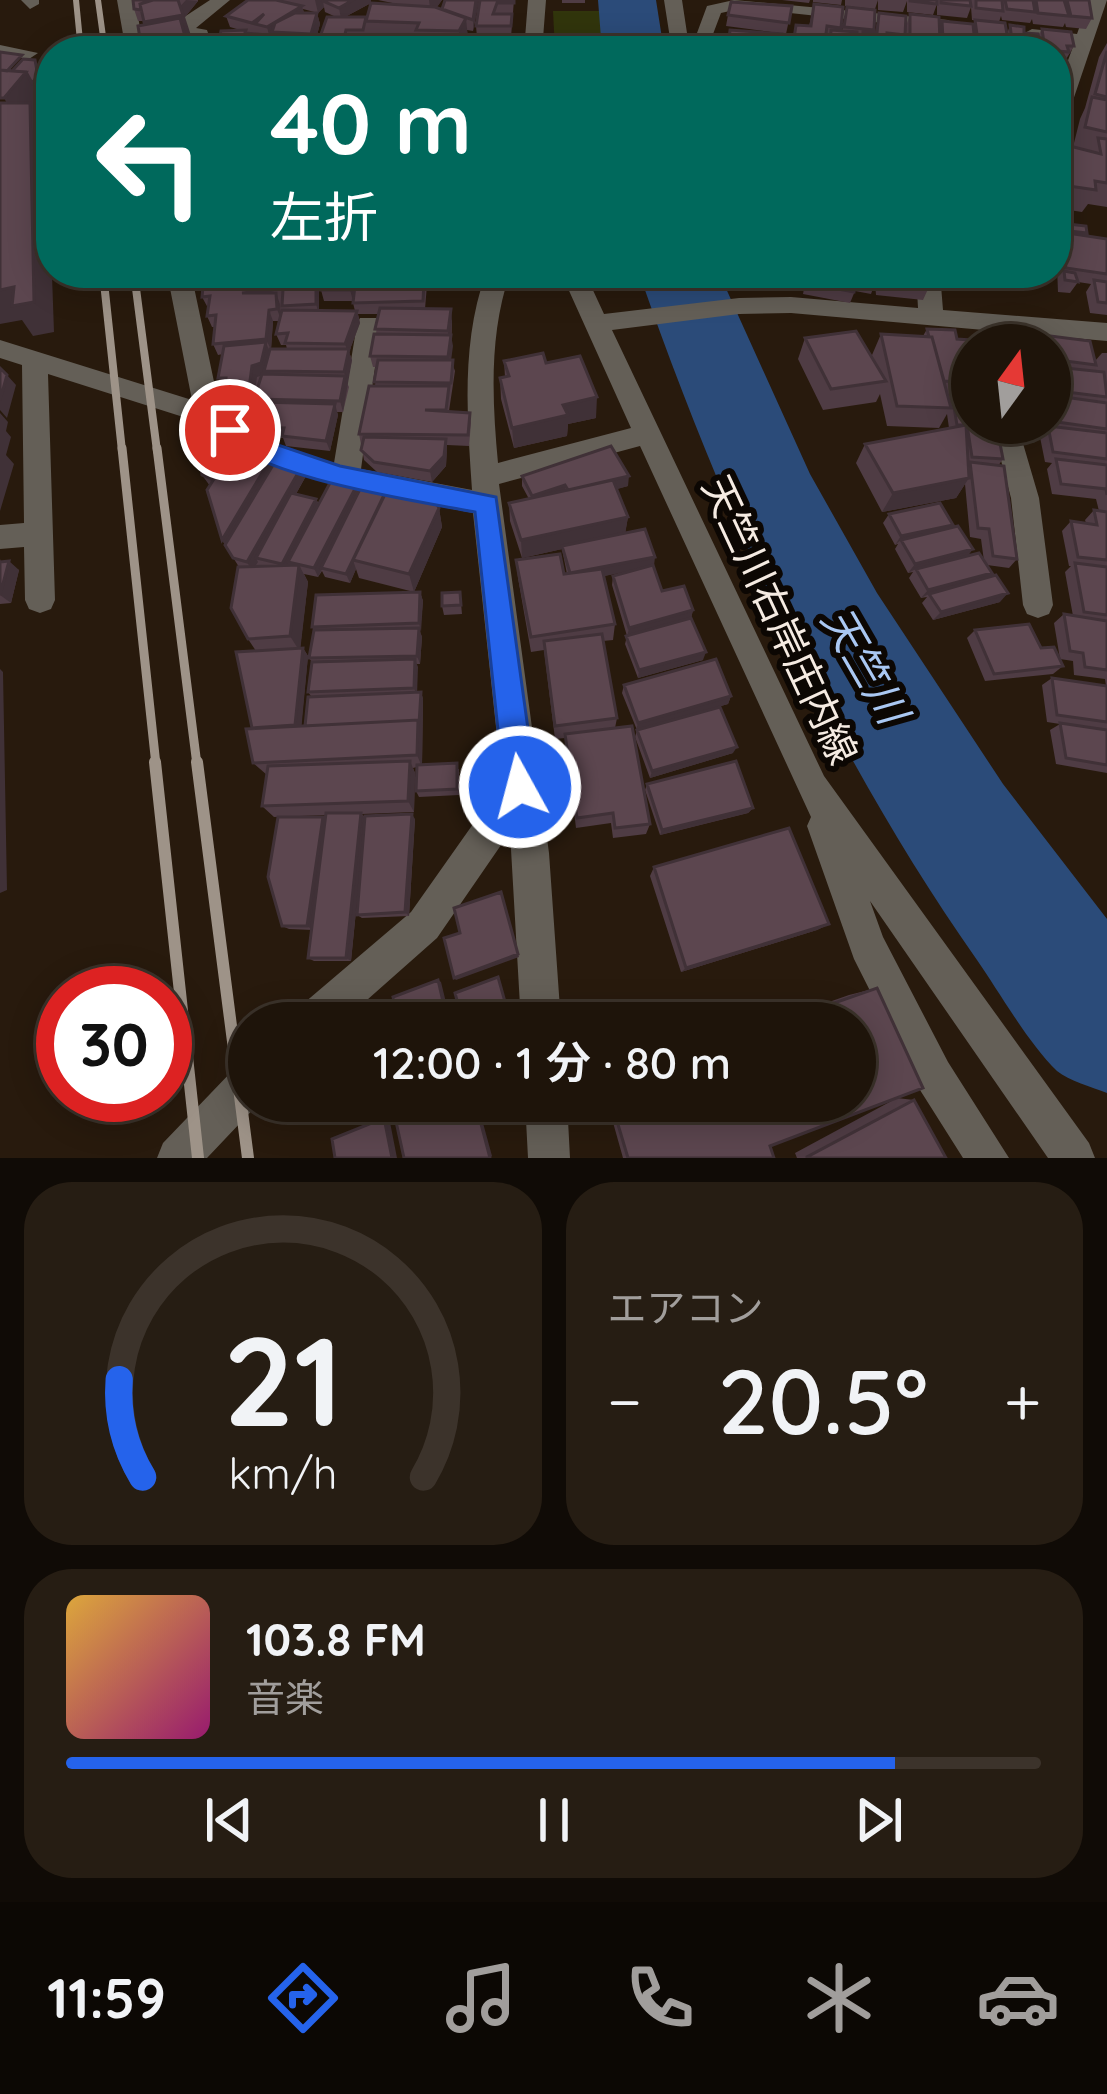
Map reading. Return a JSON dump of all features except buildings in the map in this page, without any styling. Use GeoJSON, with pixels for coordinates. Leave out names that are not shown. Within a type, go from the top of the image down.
{"type":"FeatureCollection","features":[{"type":"Feature","properties":{"kind":"street"},"geometry":{"type":"LineString","coordinates":[[126,0],[135,36]]}},
{"type":"Feature","properties":{"kind":"street"},"geometry":{"type":"LineString","coordinates":[[170,36],[221,0]]}},
{"type":"Feature","properties":{"kind":"street"},"geometry":{"type":"LineString","coordinates":[[533,36],[537,0]]}},
{"type":"Feature","properties":{"kind":"street"},"geometry":{"type":"LineString","coordinates":[[673,0],[680,36]]}},
{"type":"Feature","properties":{"kind":"street"},"geometry":{"type":"LineString","coordinates":[[681,36],[691,0]]}},
{"type":"Feature","properties":{"kind":"street"},"geometry":{"type":"LineString","coordinates":[[1071,71],[1098,0]]}},
{"type":"Feature","properties":{"kind":"street"},"geometry":{"type":"LineString","coordinates":[[705,36],[713,10],[743,3],[968,27]]}},
{"type":"Feature","properties":{"kind":"street"},"geometry":{"type":"LineString","coordinates":[[181,31],[201,36]]}},
{"type":"Feature","properties":{"kind":"street"},"geometry":{"type":"LineString","coordinates":[[1015,32],[1050,36]]}},
{"type":"Feature","properties":{"kind":"street"},"geometry":{"type":"LineString","coordinates":[[1071,38],[1085,40]]}},
{"type":"Feature","properties":{"kind":"street"},"geometry":{"type":"LineString","coordinates":[[0,50],[29,53]]}},
{"type":"Feature","properties":{"kind":"street"},"geometry":{"type":"LineString","coordinates":[[182,288],[208,415]]}},
{"type":"Feature","properties":{"kind":"street"},"geometry":{"type":"LineString","coordinates":[[489,288],[479,329],[486,490],[531,853],[540,1002]]}},
{"type":"Feature","properties":{"kind":"street","name":"天竺川右岸庄内線"},"geometry":{"type":"LineString","coordinates":[[579,288],[812,788],[1074,1158]]}},
{"type":"Feature","properties":{"kind":"street"},"geometry":{"type":"LineString","coordinates":[[745,288],[747,305]]}},
{"type":"Feature","properties":{"kind":"street"},"geometry":{"type":"LineString","coordinates":[[929,288],[931,317]]}},
{"type":"Feature","properties":{"kind":"street"},"geometry":{"type":"LineString","coordinates":[[595,325],[747,305],[931,317],[952,324]]}},
{"type":"Feature","properties":{"kind":"street"},"geometry":{"type":"LineString","coordinates":[[346,478],[369,324]]}},
{"type":"Feature","properties":{"kind":"street"},"geometry":{"type":"LineString","coordinates":[[1071,332],[1107,332]]}},
{"type":"Feature","properties":{"kind":"street"},"geometry":{"type":"LineString","coordinates":[[0,349],[208,415],[251,446],[346,478],[486,490],[646,434]]}},
{"type":"Feature","properties":{"kind":"street"},"geometry":{"type":"LineString","coordinates":[[35,360],[40,599]]}},
{"type":"Feature","properties":{"kind":"street"},"geometry":{"type":"LineString","coordinates":[[1010,444],[1025,498],[1039,605]]}},
{"type":"Feature","properties":{"kind":"street"},"geometry":{"type":"LineString","coordinates":[[0,537],[39,534]]}},
{"type":"Feature","properties":{"kind":"street"},"geometry":{"type":"LineString","coordinates":[[335,1002],[424,925],[520,787]]}},
{"type":"Feature","properties":{"kind":"street"},"geometry":{"type":"LineString","coordinates":[[812,788],[867,946],[934,1076],[988,1158]]}},
{"type":"Feature","properties":{"kind":"street"},"geometry":{"type":"LineString","coordinates":[[178,1158],[228,1106]]}},
{"type":"Feature","properties":{"kind":"street"},"geometry":{"type":"LineString","coordinates":[[547,1122],[549,1158]]}},
{"type":"Feature","properties":{"kind":"green space"},"geometry":{"type":"Polygon","coordinates":[[[553,11],[600,11],[602,36],[554,36],[553,11]]]}},
{"type":"Feature","properties":{"kind":"waterway","name":"天竺川"},"geometry":{"type":"LineString","coordinates":[[627,0],[631,36]]}},
{"type":"Feature","properties":{"kind":"waterway","name":"天竺川"},"geometry":{"type":"LineString","coordinates":[[685,288],[769,488],[878,694],[977,853],[1107,1025]]}},
{"type":"Feature","properties":{"kind":"railway"},"geometry":{"type":"LineString","coordinates":[[76,0],[80,36]]}},
{"type":"Feature","properties":{"kind":"railway"},"geometry":{"type":"LineString","coordinates":[[98,0],[103,36]]}},
{"type":"Feature","properties":{"kind":"railway"},"geometry":{"type":"LineString","coordinates":[[105,288],[122,451]]}},
{"type":"Feature","properties":{"kind":"railway"},"geometry":{"type":"LineString","coordinates":[[136,288],[157,451]]}},
{"type":"Feature","properties":{"kind":"railway"},"geometry":{"type":"LineString","coordinates":[[122,448],[156,765]]}},
{"type":"Feature","properties":{"kind":"railway"},"geometry":{"type":"LineString","coordinates":[[157,448],[197,765]]}},
{"type":"Feature","properties":{"kind":"railway"},"geometry":{"type":"LineString","coordinates":[[155,762],[198,1158]]}},
{"type":"Feature","properties":{"kind":"railway"},"geometry":{"type":"LineString","coordinates":[[197,762],[248,1158]]}},
{"type":"Feature","properties":{"kind":"route"},"geometry":{"type":"LineString","coordinates":[[230,430],[251,446],[339,476],[487,504],[520,787]]}}]}
